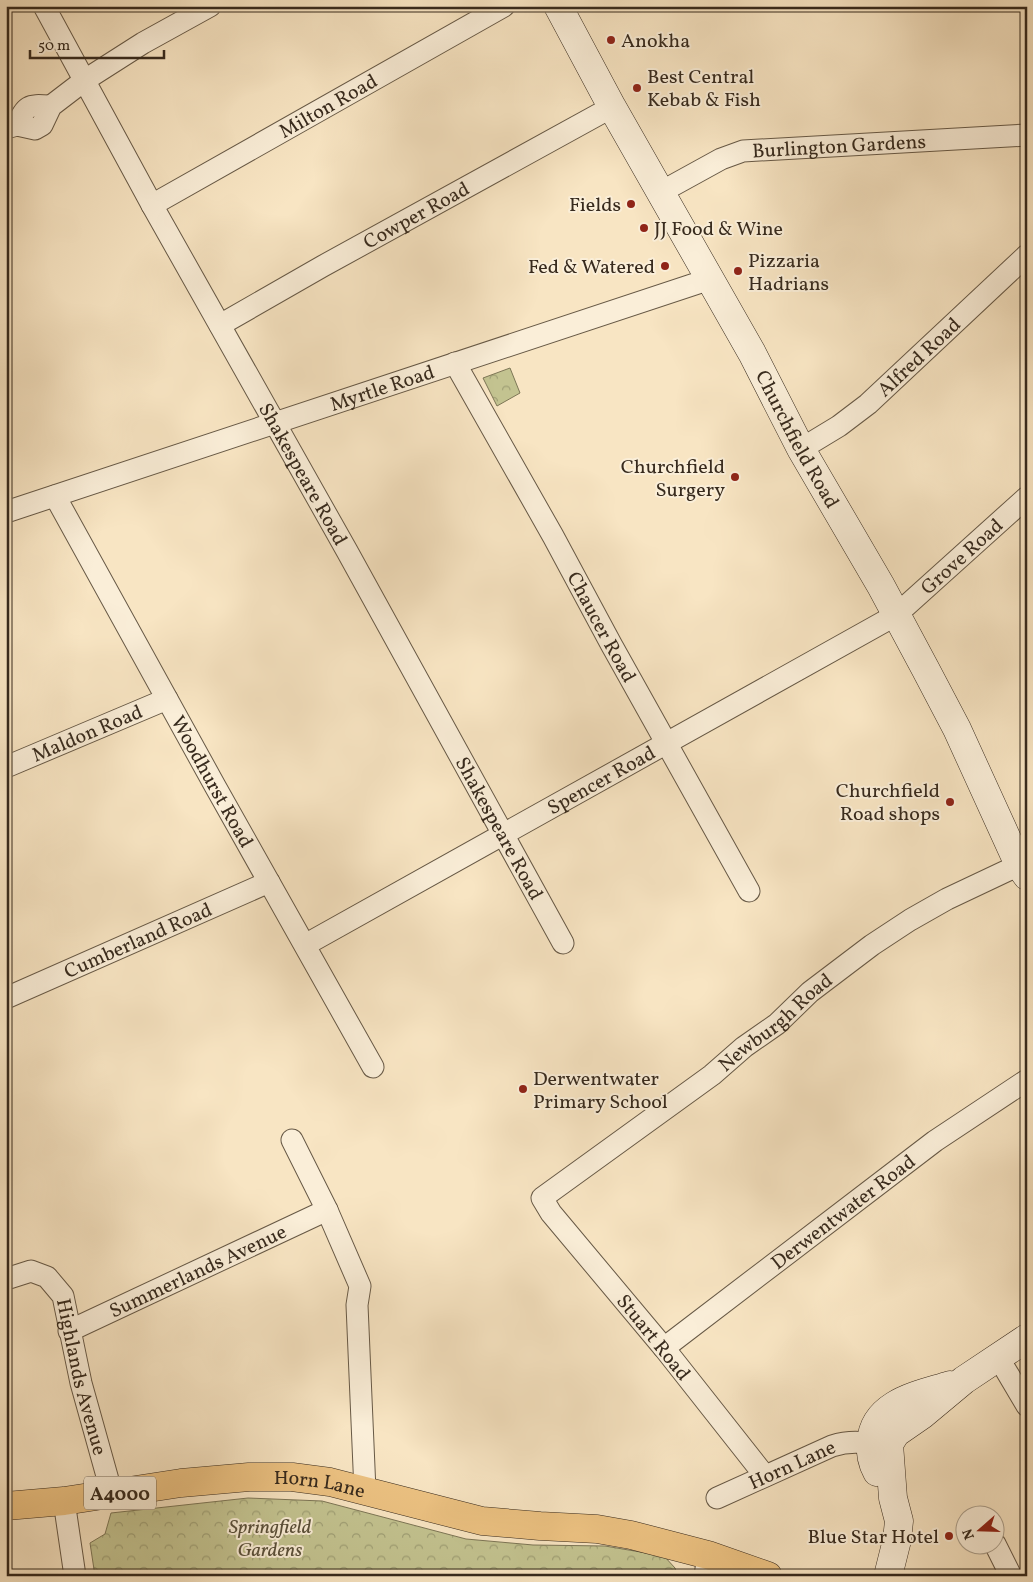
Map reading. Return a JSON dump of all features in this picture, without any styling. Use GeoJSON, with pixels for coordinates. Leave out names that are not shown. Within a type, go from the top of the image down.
{"type":"FeatureCollection","features":[{"type":"Feature","properties":{"kind":"main road","name":"Horn Lane"},"geometry":{"type":"LineString","coordinates":[[6,1506],[64,1501],[182,1483],[249,1477],[292,1477],[330,1482],[482,1521],[597,1529],[631,1535],[706,1566]]}},
{"type":"Feature","properties":{"kind":"main road","name":"A4000"},"geometry":{"type":"LineString","coordinates":[[706,1566],[768,1576]]}},
{"type":"Feature","properties":{"kind":"street","name":"Shakespeare Road"},"geometry":{"type":"LineString","coordinates":[[44,6],[152,206],[564,943]]}},
{"type":"Feature","properties":{"kind":"street"},"geometry":{"type":"LineString","coordinates":[[12,127],[25,110],[33,105],[51,106],[85,80],[143,43],[210,6]]}},
{"type":"Feature","properties":{"kind":"street","name":"Milton Road"},"geometry":{"type":"LineString","coordinates":[[152,206],[504,6]]}},
{"type":"Feature","properties":{"kind":"street","name":"Churchfield Road"},"geometry":{"type":"LineString","coordinates":[[558,6],[612,107],[752,353],[801,449],[881,586],[957,729],[1023,871]]}},
{"type":"Feature","properties":{"kind":"street","name":"Cowper Road"},"geometry":{"type":"LineString","coordinates":[[220,325],[331,261],[612,107]]}},
{"type":"Feature","properties":{"kind":"street","name":"Burlington Gardens"},"geometry":{"type":"LineString","coordinates":[[661,192],[721,158],[743,151],[1027,135]]}},
{"type":"Feature","properties":{"kind":"street","name":"Alfred Road"},"geometry":{"type":"LineString","coordinates":[[801,449],[839,426],[868,404],[1027,255]]}},
{"type":"Feature","properties":{"kind":"street","name":"Myrtle Road"},"geometry":{"type":"LineString","coordinates":[[6,512],[710,279]]}},
{"type":"Feature","properties":{"kind":"street","name":"Chaucer Road"},"geometry":{"type":"LineString","coordinates":[[455,363],[749,891]]}},
{"type":"Feature","properties":{"kind":"street","name":"Woodhurst Road"},"geometry":{"type":"LineString","coordinates":[[55,496],[372,1067]]}},
{"type":"Feature","properties":{"kind":"street","name":"Grove Road"},"geometry":{"type":"LineString","coordinates":[[896,615],[1023,509]]}},
{"type":"Feature","properties":{"kind":"street","name":"Spencer Road"},"geometry":{"type":"LineString","coordinates":[[305,945],[896,615]]}},
{"type":"Feature","properties":{"kind":"street","name":"Maldon Road"},"geometry":{"type":"LineString","coordinates":[[6,768],[167,699]]}},
{"type":"Feature","properties":{"kind":"street","name":"Newburgh Road"},"geometry":{"type":"LineString","coordinates":[[542,1198],[712,1075],[744,1047],[776,1024],[810,992],[872,945],[910,920],[947,900],[1023,871]]}},
{"type":"Feature","properties":{"kind":"street","name":"Cumberland Road"},"geometry":{"type":"LineString","coordinates":[[6,998],[269,882]]}},
{"type":"Feature","properties":{"kind":"street","name":"Derwentwater Road"},"geometry":{"type":"LineString","coordinates":[[664,1348],[935,1141],[1027,1080]]}},
{"type":"Feature","properties":{"kind":"street"},"geometry":{"type":"LineString","coordinates":[[292,1140],[327,1210],[360,1286],[357,1305],[365,1491]]}},
{"type":"Feature","properties":{"kind":"street","name":"Stuart Road"},"geometry":{"type":"LineString","coordinates":[[542,1198],[551,1213],[664,1348],[765,1476]]}},
{"type":"Feature","properties":{"kind":"street","name":"Summerlands Avenue"},"geometry":{"type":"LineString","coordinates":[[69,1331],[327,1210]]}},
{"type":"Feature","properties":{"kind":"street","name":"Highlands Avenue"},"geometry":{"type":"LineString","coordinates":[[6,1280],[31,1271],[47,1278],[63,1296],[81,1384],[112,1494]]}},
{"type":"Feature","properties":{"kind":"street"},"geometry":{"type":"LineString","coordinates":[[888,1576],[897,1540],[899,1521],[880,1444],[922,1415],[964,1380],[1027,1338]]}},
{"type":"Feature","properties":{"kind":"street"},"geometry":{"type":"LineString","coordinates":[[998,1357],[1027,1406]]}},
{"type":"Feature","properties":{"kind":"street","name":"Horn Lane"},"geometry":{"type":"LineString","coordinates":[[717,1498],[832,1446],[846,1442],[880,1444]]}},
{"type":"Feature","properties":{"kind":"street"},"geometry":{"type":"LineString","coordinates":[[64,1501],[75,1576]]}},
{"type":"Feature","properties":{"kind":"street"},"geometry":{"type":"LineString","coordinates":[[1000,1554],[1011,1576]]}},
{"type":"Feature","properties":{"kind":"green space"},"geometry":{"type":"Polygon","coordinates":[[[510,368],[520,393],[497,406],[483,378],[510,368]]]}},
{"type":"Feature","properties":{"kind":"green space","name":"Springfield Gardens"},"geometry":{"type":"Polygon","coordinates":[[[248,1498],[322,1501],[466,1539],[533,1545],[605,1546],[664,1556],[675,1568],[678,1576],[95,1576],[90,1543],[105,1534],[111,1513],[248,1498]]]}},
{"type":"Feature","properties":{"kind":"place","name":"Anokha"},"geometry":{"type":"Point","coordinates":[611,40]}},
{"type":"Feature","properties":{"kind":"place","name":"Best Central Kebab & Fish"},"geometry":{"type":"Point","coordinates":[637,88]}},
{"type":"Feature","properties":{"kind":"place","name":"Fields"},"geometry":{"type":"Point","coordinates":[631,204]}},
{"type":"Feature","properties":{"kind":"place","name":"JJ Food & Wine"},"geometry":{"type":"Point","coordinates":[644,228]}},
{"type":"Feature","properties":{"kind":"place","name":"Fed & Watered"},"geometry":{"type":"Point","coordinates":[665,266]}},
{"type":"Feature","properties":{"kind":"place","name":"Pizzaria Hadrians"},"geometry":{"type":"Point","coordinates":[738,271]}},
{"type":"Feature","properties":{"kind":"place","name":"Churchfield Surgery"},"geometry":{"type":"Point","coordinates":[735,477]}},
{"type":"Feature","properties":{"kind":"place","name":"Churchfield Road shops"},"geometry":{"type":"Point","coordinates":[950,802]}},
{"type":"Feature","properties":{"kind":"place","name":"Derwentwater Primary School"},"geometry":{"type":"Point","coordinates":[523,1089]}},
{"type":"Feature","properties":{"kind":"place","name":"Blue Star Hotel"},"geometry":{"type":"Point","coordinates":[949,1536]}}]}
